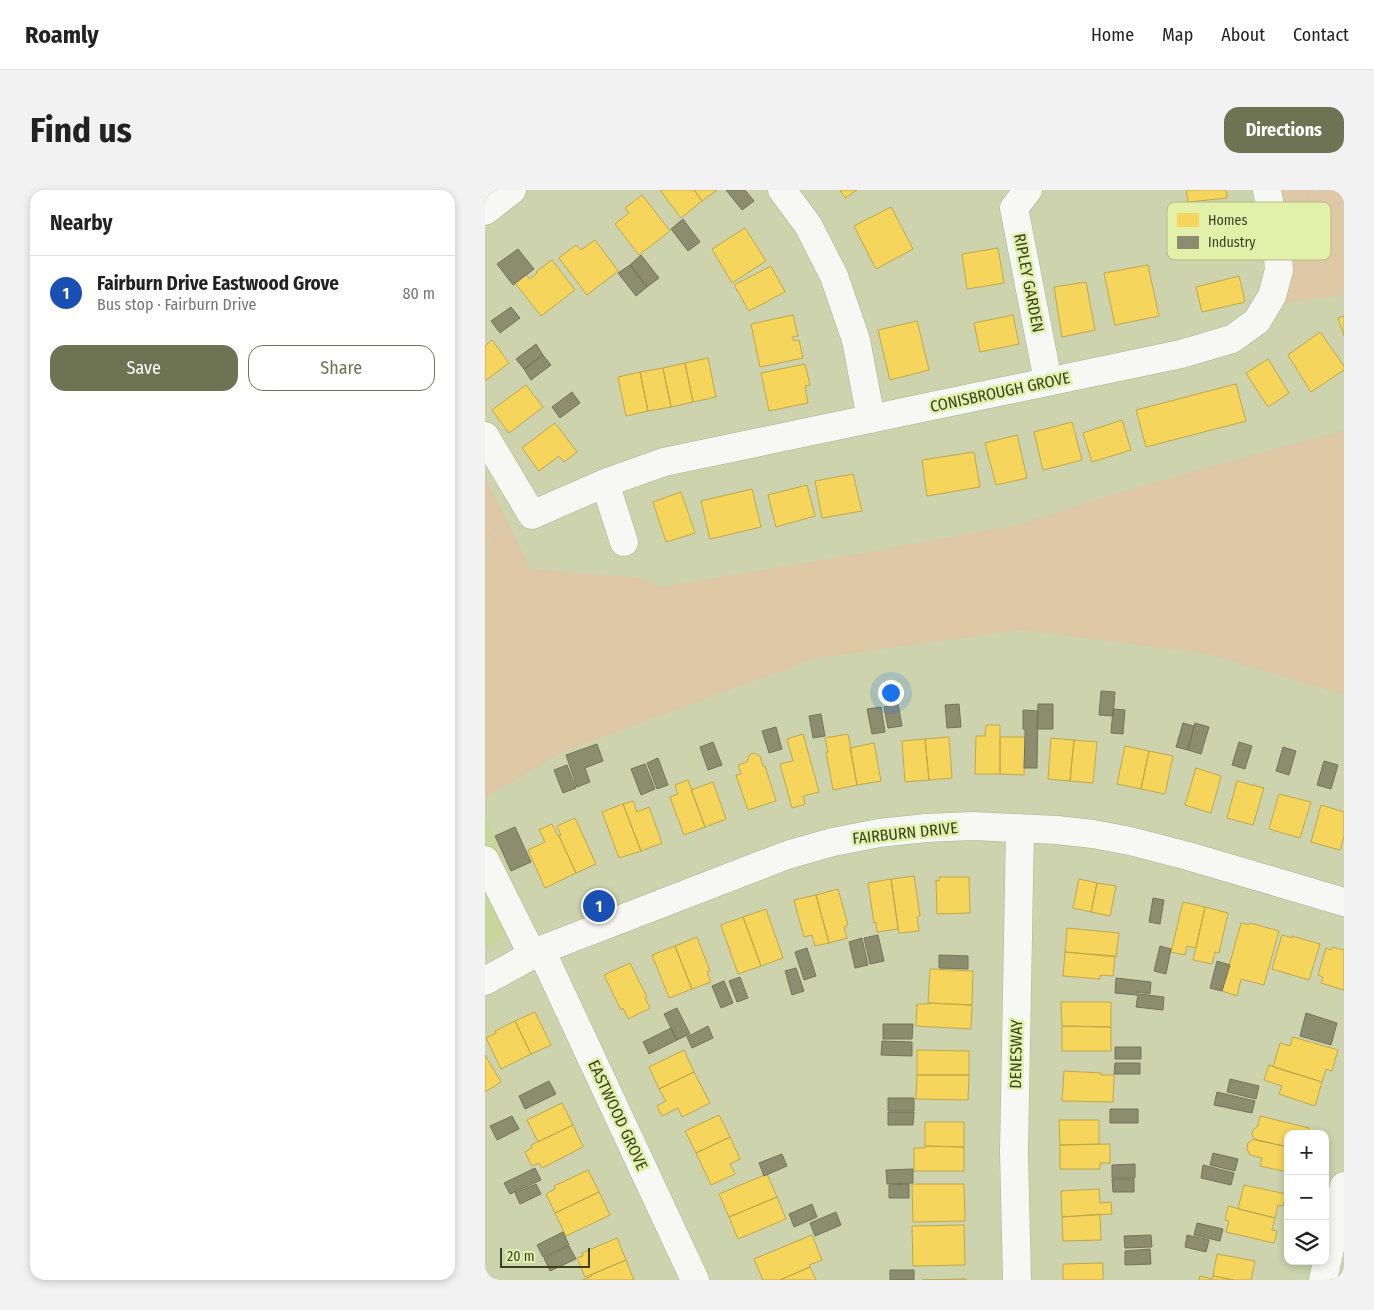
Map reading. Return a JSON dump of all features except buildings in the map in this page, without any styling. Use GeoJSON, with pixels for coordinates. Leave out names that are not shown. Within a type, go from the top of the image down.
{"type":"FeatureCollection","features":[{"type":"Feature","properties":{"kind":"street"},"geometry":{"type":"LineString","coordinates":[[485,211],[512,190]]}},
{"type":"Feature","properties":{"kind":"street"},"geometry":{"type":"LineString","coordinates":[[782,190],[808,225],[834,276],[856,340],[871,419]]}},
{"type":"Feature","properties":{"kind":"street","name":"RIPLEY GARDEN"},"geometry":{"type":"LineString","coordinates":[[1029,190],[1014,208],[1048,381]]}},
{"type":"Feature","properties":{"kind":"street","name":"CONISBROUGH GROVE"},"geometry":{"type":"LineString","coordinates":[[529,510],[664,462],[1181,354],[1232,339],[1257,321],[1272,296],[1279,270],[1278,260]]}},
{"type":"Feature","properties":{"kind":"street"},"geometry":{"type":"LineString","coordinates":[[485,436],[529,510]]}},
{"type":"Feature","properties":{"kind":"street"},"geometry":{"type":"LineString","coordinates":[[605,483],[624,542]]}},
{"type":"Feature","properties":{"kind":"street","name":"FAIRBURN DRIVE"},"geometry":{"type":"LineString","coordinates":[[485,981],[537,952],[787,855],[833,842],[879,833],[926,828],[973,826],[1057,830],[1093,834],[1130,841],[1188,856],[1344,902]]}},
{"type":"Feature","properties":{"kind":"street","name":"DENESWAY"},"geometry":{"type":"LineString","coordinates":[[1017,1280],[1014,1152],[1020,828]]}},
{"type":"Feature","properties":{"kind":"street","name":"EASTWOOD GROVE"},"geometry":{"type":"LineString","coordinates":[[485,860],[537,952],[695,1280]]}},
{"type":"Feature","properties":{"kind":"street"},"geometry":{"type":"LineString","coordinates":[[1323,1280],[1344,1186]]}},
{"type":"Feature","properties":{"kind":"path"},"geometry":{"type":"LineString","coordinates":[[485,558],[495,533],[512,515],[529,510]]}},
{"type":"Feature","properties":{"kind":"shaded area"},"geometry":{"type":"Polygon","coordinates":[[[1259,190],[1344,190],[1344,295],[1282,303],[1273,260],[1331,260],[1331,202],[1261,202],[1259,190]]]}},
{"type":"Feature","properties":{"kind":"shaded area"},"geometry":{"type":"Polygon","coordinates":[[[1344,430],[1344,695],[1209,654],[1021,630],[816,658],[562,752],[485,797],[485,478],[530,569],[640,578],[658,587],[1018,525],[1125,491],[1344,430]]]}},
{"type":"Feature","properties":{"kind":"shaded area"},"geometry":{"type":"Polygon","coordinates":[[[485,816],[531,922],[485,948],[485,816]]]}},
{"type":"Feature","properties":{"kind":"place","name":"Fairburn Drive Eastwood Grove"},"geometry":{"type":"Point","coordinates":[599,906]}}]}
